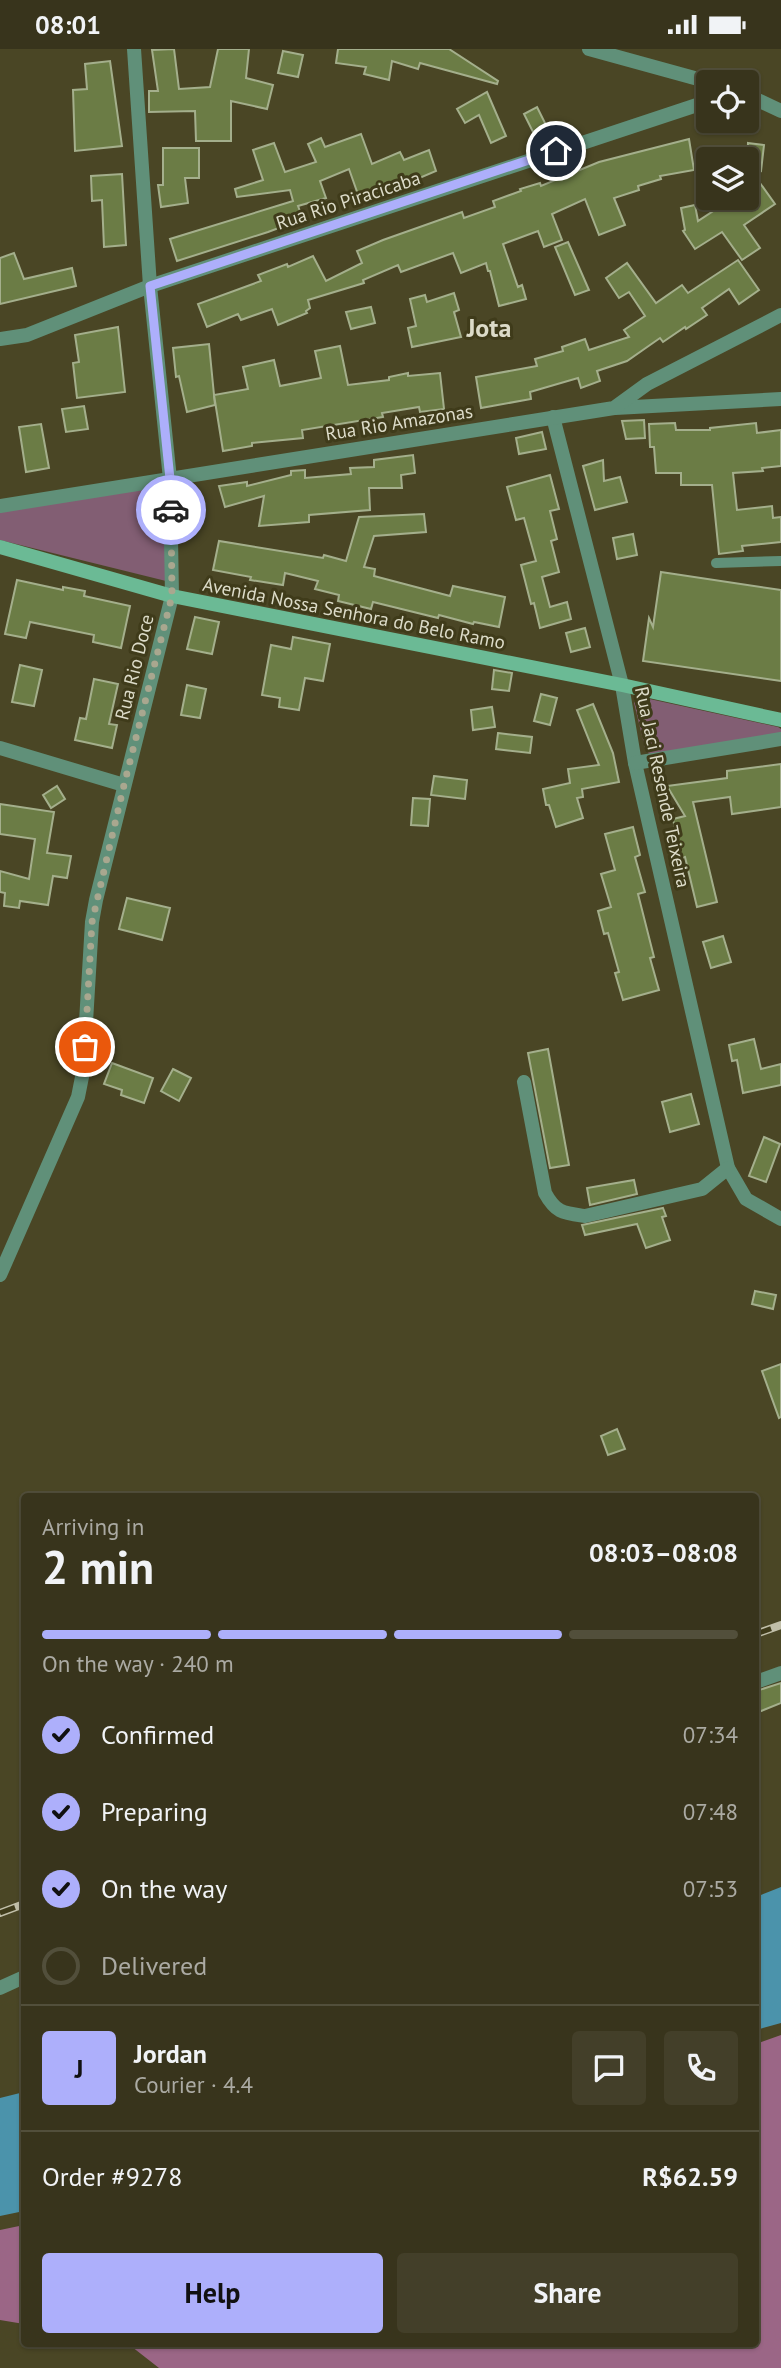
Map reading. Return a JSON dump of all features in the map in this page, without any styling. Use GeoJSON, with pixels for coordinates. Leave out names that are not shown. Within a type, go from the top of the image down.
{"type":"FeatureCollection","features":[{"type":"Feature","properties":{"kind":"street","name":"Rua Rio Doce"},"geometry":{"type":"LineString","coordinates":[[0,1275],[78,1097],[83,1072],[92,922],[172,596],[170,479],[150,286],[134,49]]}},
{"type":"Feature","properties":{"kind":"street"},"geometry":{"type":"LineString","coordinates":[[589,49],[696,78]]}},
{"type":"Feature","properties":{"kind":"street"},"geometry":{"type":"LineString","coordinates":[[759,101],[781,111]]}},
{"type":"Feature","properties":{"kind":"street","name":"Rua Rio Piracicaba"},"geometry":{"type":"LineString","coordinates":[[0,339],[27,335],[150,286],[696,105]]}},
{"type":"Feature","properties":{"kind":"street","name":"Rua Rio Amazonas"},"geometry":{"type":"LineString","coordinates":[[0,506],[614,408],[647,384],[781,315]]}},
{"type":"Feature","properties":{"kind":"street"},"geometry":{"type":"LineString","coordinates":[[614,408],[781,399]]}},
{"type":"Feature","properties":{"kind":"street","name":"Rua Jaci Resende Teixeira"},"geometry":{"type":"LineString","coordinates":[[553,417],[622,685],[635,763],[728,1168],[746,1199],[781,1219]]}},
{"type":"Feature","properties":{"kind":"street","name":"Avenida Nossa Senhora do Belo Ramo"},"geometry":{"type":"LineString","coordinates":[[0,548],[172,596],[622,685],[781,720]]}},
{"type":"Feature","properties":{"kind":"street"},"geometry":{"type":"LineString","coordinates":[[635,763],[781,739]]}},
{"type":"Feature","properties":{"kind":"street"},"geometry":{"type":"LineString","coordinates":[[0,748],[124,785]]}},
{"type":"Feature","properties":{"kind":"street"},"geometry":{"type":"LineString","coordinates":[[524,1082],[545,1193],[553,1207],[566,1214],[585,1216],[702,1189],[728,1168]]}},
{"type":"Feature","properties":{"kind":"street"},"geometry":{"type":"LineString","coordinates":[[759,1681],[781,1673]]}},
{"type":"Feature","properties":{"kind":"street"},"geometry":{"type":"LineString","coordinates":[[0,1988],[21,1978]]}},
{"type":"Feature","properties":{"kind":"lane"},"geometry":{"type":"LineString","coordinates":[[716,563],[781,561]]}},
{"type":"Feature","properties":{"kind":"shaded area"},"geometry":{"type":"Polygon","coordinates":[[[168,482],[166,581],[0,540],[0,512],[168,482]]]}},
{"type":"Feature","properties":{"kind":"shaded area"},"geometry":{"type":"Polygon","coordinates":[[[639,698],[778,727],[781,729],[781,738],[649,754],[645,748],[634,703],[639,698]]]}},
{"type":"Feature","properties":{"kind":"shaded area"},"geometry":{"type":"Polygon","coordinates":[[[781,2035],[781,2368],[159,2368],[132,2347],[759,2347],[759,2043],[781,2035]]]}},
{"type":"Feature","properties":{"kind":"shaded area"},"geometry":{"type":"Polygon","coordinates":[[[21,2226],[21,2324],[0,2320],[0,2230],[21,2226]]]}},
{"type":"Feature","properties":{"kind":"water"},"geometry":{"type":"Polygon","coordinates":[[[781,1887],[781,2023],[759,2029],[759,1896],[781,1887]]]}},
{"type":"Feature","properties":{"kind":"water"},"geometry":{"type":"Polygon","coordinates":[[[21,2093],[21,2212],[0,2216],[0,2098],[21,2093]]]}},
{"type":"Feature","properties":{"kind":"building"},"geometry":{"type":"Polygon","coordinates":[[[174,49],[179,89],[210,87],[218,49],[249,49],[246,78],[273,85],[267,109],[231,101],[231,141],[196,141],[195,111],[149,112],[149,91],[158,91],[152,50],[174,49]]]}},
{"type":"Feature","properties":{"kind":"building"},"geometry":{"type":"Polygon","coordinates":[[[338,49],[449,49],[498,81],[497,84],[420,63],[418,69],[392,61],[389,80],[364,74],[366,67],[336,63],[338,49]]]}},
{"type":"Feature","properties":{"kind":"building"},"geometry":{"type":"Polygon","coordinates":[[[283,51],[303,55],[298,77],[278,73],[283,51]]]}},
{"type":"Feature","properties":{"kind":"building"},"geometry":{"type":"Polygon","coordinates":[[[110,61],[122,146],[75,151],[73,90],[87,89],[85,64],[110,61]]]}},
{"type":"Feature","properties":{"kind":"building"},"geometry":{"type":"Polygon","coordinates":[[[487,92],[506,136],[491,143],[479,115],[465,123],[457,109],[487,92]]]}},
{"type":"Feature","properties":{"kind":"building"},"geometry":{"type":"Polygon","coordinates":[[[537,107],[546,125],[533,132],[524,114],[537,107]]]}},
{"type":"Feature","properties":{"kind":"building"},"geometry":{"type":"Polygon","coordinates":[[[361,134],[372,164],[400,152],[404,160],[429,150],[436,171],[361,203],[349,169],[320,181],[326,198],[298,206],[303,219],[177,261],[170,239],[293,201],[290,190],[237,197],[235,189],[263,180],[253,150],[274,143],[285,172],[316,162],[308,144],[321,138],[325,147],[361,134]]]}},
{"type":"Feature","properties":{"kind":"building"},"geometry":{"type":"Polygon","coordinates":[[[689,139],[694,170],[660,176],[661,179],[638,186],[639,190],[614,198],[625,225],[599,235],[585,199],[552,214],[562,240],[544,247],[538,231],[503,244],[518,287],[522,285],[526,299],[499,306],[486,263],[461,273],[453,253],[401,272],[398,265],[363,280],[364,283],[308,300],[310,308],[307,313],[278,325],[272,309],[241,320],[238,314],[207,327],[198,304],[261,281],[258,275],[287,264],[288,267],[313,256],[326,281],[362,263],[357,251],[383,240],[462,212],[464,218],[495,207],[493,201],[521,191],[520,189],[540,183],[541,186],[599,162],[689,139]]]}},
{"type":"Feature","properties":{"kind":"building"},"geometry":{"type":"Polygon","coordinates":[[[748,143],[764,145],[761,171],[759,147],[748,147],[748,143]]]}},
{"type":"Feature","properties":{"kind":"building"},"geometry":{"type":"Polygon","coordinates":[[[163,148],[199,148],[199,178],[185,178],[188,203],[161,207],[158,185],[163,185],[163,148]]]}},
{"type":"Feature","properties":{"kind":"building"},"geometry":{"type":"Polygon","coordinates":[[[122,174],[126,245],[104,247],[102,200],[92,201],[91,176],[122,174]]]}},
{"type":"Feature","properties":{"kind":"building"},"geometry":{"type":"Polygon","coordinates":[[[759,184],[775,204],[744,225],[760,248],[742,260],[722,232],[695,249],[683,231],[681,208],[695,205],[698,221],[715,210],[759,210],[759,184]]]}},
{"type":"Feature","properties":{"kind":"building"},"geometry":{"type":"Polygon","coordinates":[[[568,242],[589,290],[575,295],[555,247],[568,242]]]}},
{"type":"Feature","properties":{"kind":"building"},"geometry":{"type":"Polygon","coordinates":[[[14,253],[24,279],[72,268],[76,286],[0,304],[0,258],[14,253]]]}},
{"type":"Feature","properties":{"kind":"building"},"geometry":{"type":"Polygon","coordinates":[[[738,260],[759,290],[739,304],[729,289],[702,308],[707,315],[686,329],[685,327],[663,342],[660,338],[627,361],[597,371],[600,381],[581,388],[578,378],[530,392],[531,399],[481,408],[476,377],[537,366],[535,359],[563,351],[562,347],[585,339],[589,350],[629,337],[624,330],[645,316],[629,292],[619,298],[606,278],[627,263],[656,303],[682,285],[688,293],[738,260]]]}},
{"type":"Feature","properties":{"kind":"building"},"geometry":{"type":"Polygon","coordinates":[[[454,293],[459,310],[454,312],[461,337],[412,347],[408,328],[416,326],[410,299],[425,295],[427,302],[454,293]]]}},
{"type":"Feature","properties":{"kind":"building"},"geometry":{"type":"Polygon","coordinates":[[[371,307],[375,323],[351,329],[346,312],[371,307]]]}},
{"type":"Feature","properties":{"kind":"building"},"geometry":{"type":"Polygon","coordinates":[[[118,327],[125,392],[77,398],[73,363],[79,362],[75,335],[118,327]]]}},
{"type":"Feature","properties":{"kind":"building"},"geometry":{"type":"Polygon","coordinates":[[[209,344],[215,405],[187,412],[179,376],[176,377],[173,348],[209,344]]]}},
{"type":"Feature","properties":{"kind":"building"},"geometry":{"type":"Polygon","coordinates":[[[340,346],[348,385],[389,380],[389,377],[408,373],[408,376],[440,373],[444,409],[420,412],[419,407],[382,413],[383,417],[302,430],[303,438],[252,443],[252,446],[223,451],[214,395],[248,389],[243,367],[274,360],[280,386],[321,378],[315,351],[340,346]]]}},
{"type":"Feature","properties":{"kind":"building"},"geometry":{"type":"Polygon","coordinates":[[[84,406],[88,429],[66,432],[62,409],[84,406]]]}},
{"type":"Feature","properties":{"kind":"building"},"geometry":{"type":"Polygon","coordinates":[[[644,420],[645,438],[626,439],[622,421],[644,420]]]}},
{"type":"Feature","properties":{"kind":"building"},"geometry":{"type":"Polygon","coordinates":[[[675,423],[676,430],[710,430],[756,423],[757,433],[781,430],[781,466],[762,468],[763,471],[733,473],[737,510],[772,506],[773,518],[781,517],[781,542],[742,546],[743,551],[719,554],[712,485],[681,485],[681,473],[656,473],[654,447],[650,447],[649,424],[675,423]]]}},
{"type":"Feature","properties":{"kind":"building"},"geometry":{"type":"Polygon","coordinates":[[[41,424],[49,468],[26,472],[19,427],[41,424]]]}},
{"type":"Feature","properties":{"kind":"building"},"geometry":{"type":"Polygon","coordinates":[[[542,432],[546,449],[519,454],[516,438],[542,432]]]}},
{"type":"Feature","properties":{"kind":"building"},"geometry":{"type":"Polygon","coordinates":[[[413,455],[415,473],[401,475],[402,488],[369,488],[370,510],[309,515],[309,522],[259,526],[264,496],[225,507],[219,486],[247,482],[247,486],[291,475],[291,471],[305,470],[305,478],[351,474],[350,468],[374,467],[374,460],[413,455]]]}},
{"type":"Feature","properties":{"kind":"building"},"geometry":{"type":"Polygon","coordinates":[[[603,460],[604,481],[620,477],[627,502],[595,510],[583,466],[603,460]]]}},
{"type":"Feature","properties":{"kind":"building"},"geometry":{"type":"Polygon","coordinates":[[[550,475],[559,509],[550,511],[557,539],[551,541],[559,572],[542,577],[550,607],[567,602],[571,619],[540,628],[521,565],[536,561],[524,518],[516,520],[507,487],[550,475]]]}},
{"type":"Feature","properties":{"kind":"building"},"geometry":{"type":"Polygon","coordinates":[[[424,514],[426,532],[374,536],[364,567],[375,569],[374,576],[450,596],[453,586],[505,597],[499,627],[474,622],[473,624],[439,615],[438,618],[373,602],[371,609],[338,601],[339,595],[315,589],[318,581],[285,573],[283,585],[213,570],[219,541],[323,558],[324,555],[346,561],[359,517],[424,514]]]}},
{"type":"Feature","properties":{"kind":"building"},"geometry":{"type":"Polygon","coordinates":[[[633,534],[637,555],[617,559],[613,538],[633,534]]]}},
{"type":"Feature","properties":{"kind":"building"},"geometry":{"type":"Polygon","coordinates":[[[661,572],[781,590],[781,681],[643,661],[649,618],[653,627],[661,572]]]}},
{"type":"Feature","properties":{"kind":"building"},"geometry":{"type":"Polygon","coordinates":[[[17,580],[63,590],[63,587],[85,591],[84,596],[130,606],[121,648],[93,642],[94,635],[30,622],[26,638],[5,634],[17,580]]]}},
{"type":"Feature","properties":{"kind":"building"},"geometry":{"type":"Polygon","coordinates":[[[195,617],[219,622],[212,654],[187,649],[195,617]]]}},
{"type":"Feature","properties":{"kind":"building"},"geometry":{"type":"Polygon","coordinates":[[[585,628],[590,647],[571,652],[566,633],[585,628]]]}},
{"type":"Feature","properties":{"kind":"building"},"geometry":{"type":"Polygon","coordinates":[[[293,637],[330,644],[323,681],[305,678],[299,710],[279,707],[280,698],[262,695],[271,645],[291,649],[293,637]]]}},
{"type":"Feature","properties":{"kind":"building"},"geometry":{"type":"Polygon","coordinates":[[[20,665],[42,670],[34,706],[12,702],[20,665]]]}},
{"type":"Feature","properties":{"kind":"building"},"geometry":{"type":"Polygon","coordinates":[[[494,670],[512,673],[509,691],[492,689],[494,670]]]}},
{"type":"Feature","properties":{"kind":"building"},"geometry":{"type":"Polygon","coordinates":[[[94,679],[118,684],[109,724],[117,725],[112,748],[75,740],[80,718],[86,719],[94,679]]]}},
{"type":"Feature","properties":{"kind":"building"},"geometry":{"type":"Polygon","coordinates":[[[187,685],[206,689],[200,718],[181,715],[187,685]]]}},
{"type":"Feature","properties":{"kind":"building"},"geometry":{"type":"Polygon","coordinates":[[[541,694],[557,698],[550,725],[534,721],[541,694]]]}},
{"type":"Feature","properties":{"kind":"building"},"geometry":{"type":"Polygon","coordinates":[[[593,704],[613,753],[619,782],[582,789],[583,797],[577,798],[583,818],[556,827],[549,805],[546,805],[543,789],[570,783],[568,769],[599,765],[577,710],[593,704]]]}},
{"type":"Feature","properties":{"kind":"building"},"geometry":{"type":"Polygon","coordinates":[[[492,707],[495,727],[473,730],[471,710],[492,707]]]}},
{"type":"Feature","properties":{"kind":"building"},"geometry":{"type":"Polygon","coordinates":[[[498,733],[532,737],[530,753],[496,749],[498,733]]]}},
{"type":"Feature","properties":{"kind":"building"},"geometry":{"type":"Polygon","coordinates":[[[781,764],[781,807],[732,814],[730,797],[693,802],[717,902],[697,907],[685,857],[681,858],[673,819],[685,816],[667,786],[727,778],[727,771],[781,764]]]}},
{"type":"Feature","properties":{"kind":"building"},"geometry":{"type":"Polygon","coordinates":[[[434,776],[467,780],[465,799],[431,795],[434,776]]]}},
{"type":"Feature","properties":{"kind":"building"},"geometry":{"type":"Polygon","coordinates":[[[57,786],[65,799],[51,808],[43,795],[57,786]]]}},
{"type":"Feature","properties":{"kind":"building"},"geometry":{"type":"Polygon","coordinates":[[[413,798],[430,799],[428,826],[411,825],[413,798]]]}},
{"type":"Feature","properties":{"kind":"building"},"geometry":{"type":"Polygon","coordinates":[[[0,804],[54,812],[47,853],[71,856],[67,878],[53,876],[48,905],[20,901],[19,908],[4,906],[5,893],[0,892],[0,871],[29,879],[35,839],[0,834],[0,804]]]}},
{"type":"Feature","properties":{"kind":"building"},"geometry":{"type":"Polygon","coordinates":[[[633,827],[640,855],[635,857],[645,892],[638,894],[654,957],[650,958],[659,990],[623,1000],[615,973],[619,972],[608,933],[604,934],[598,911],[611,907],[601,874],[615,870],[605,834],[633,827]]]}},
{"type":"Feature","properties":{"kind":"building"},"geometry":{"type":"Polygon","coordinates":[[[127,898],[170,908],[162,940],[119,929],[127,898]]]}},
{"type":"Feature","properties":{"kind":"building"},"geometry":{"type":"Polygon","coordinates":[[[723,936],[731,962],[711,968],[703,942],[723,936]]]}},
{"type":"Feature","properties":{"kind":"building"},"geometry":{"type":"Polygon","coordinates":[[[754,1039],[761,1069],[781,1064],[781,1085],[743,1093],[737,1060],[732,1061],[729,1045],[754,1039]]]}},
{"type":"Feature","properties":{"kind":"building"},"geometry":{"type":"Polygon","coordinates":[[[548,1049],[569,1165],[550,1168],[528,1053],[548,1049]]]}},
{"type":"Feature","properties":{"kind":"building"},"geometry":{"type":"Polygon","coordinates":[[[112,1063],[153,1078],[144,1103],[121,1095],[122,1090],[104,1084],[112,1063]]]}},
{"type":"Feature","properties":{"kind":"building"},"geometry":{"type":"Polygon","coordinates":[[[173,1069],[191,1078],[179,1101],[161,1091],[173,1069]]]}},
{"type":"Feature","properties":{"kind":"building"},"geometry":{"type":"Polygon","coordinates":[[[691,1094],[699,1124],[670,1132],[662,1102],[691,1094]]]}},
{"type":"Feature","properties":{"kind":"building"},"geometry":{"type":"Polygon","coordinates":[[[764,1137],[780,1144],[766,1182],[749,1176],[764,1137]]]}},
{"type":"Feature","properties":{"kind":"building"},"geometry":{"type":"Polygon","coordinates":[[[634,1180],[637,1194],[590,1205],[587,1188],[634,1180]]]}},
{"type":"Feature","properties":{"kind":"building"},"geometry":{"type":"Polygon","coordinates":[[[663,1208],[666,1216],[662,1217],[670,1240],[646,1248],[637,1224],[585,1235],[582,1225],[663,1208]]]}},
{"type":"Feature","properties":{"kind":"building"},"geometry":{"type":"Polygon","coordinates":[[[755,1291],[776,1295],[773,1309],[752,1304],[755,1291]]]}},
{"type":"Feature","properties":{"kind":"building"},"geometry":{"type":"Polygon","coordinates":[[[781,1364],[781,1417],[779,1418],[762,1371],[781,1364]]]}},
{"type":"Feature","properties":{"kind":"building"},"geometry":{"type":"Polygon","coordinates":[[[617,1429],[625,1449],[608,1455],[601,1436],[617,1429]]]}},
{"type":"Feature","properties":{"kind":"building"},"geometry":{"type":"Polygon","coordinates":[[[781,1683],[781,1703],[759,1712],[759,1690],[781,1683]]]}},
{"type":"Feature","properties":{"kind":"railway"},"geometry":{"type":"LineString","coordinates":[[759,1633],[781,1625]]}},
{"type":"Feature","properties":{"kind":"railway"},"geometry":{"type":"LineString","coordinates":[[0,1913],[21,1905]]}},
{"type":"Feature","properties":{"kind":"way so far"},"geometry":{"type":"LineString","coordinates":[[85,1047],[92,922],[96,900],[172,596],[171,510]]}},
{"type":"Feature","properties":{"kind":"district","name":"Jota"},"geometry":{"type":"Point","coordinates":[489,327]}},
{"type":"Feature","properties":{"kind":"route"},"geometry":{"type":"LineString","coordinates":[[171,510],[150,286],[556,151]]}}]}
